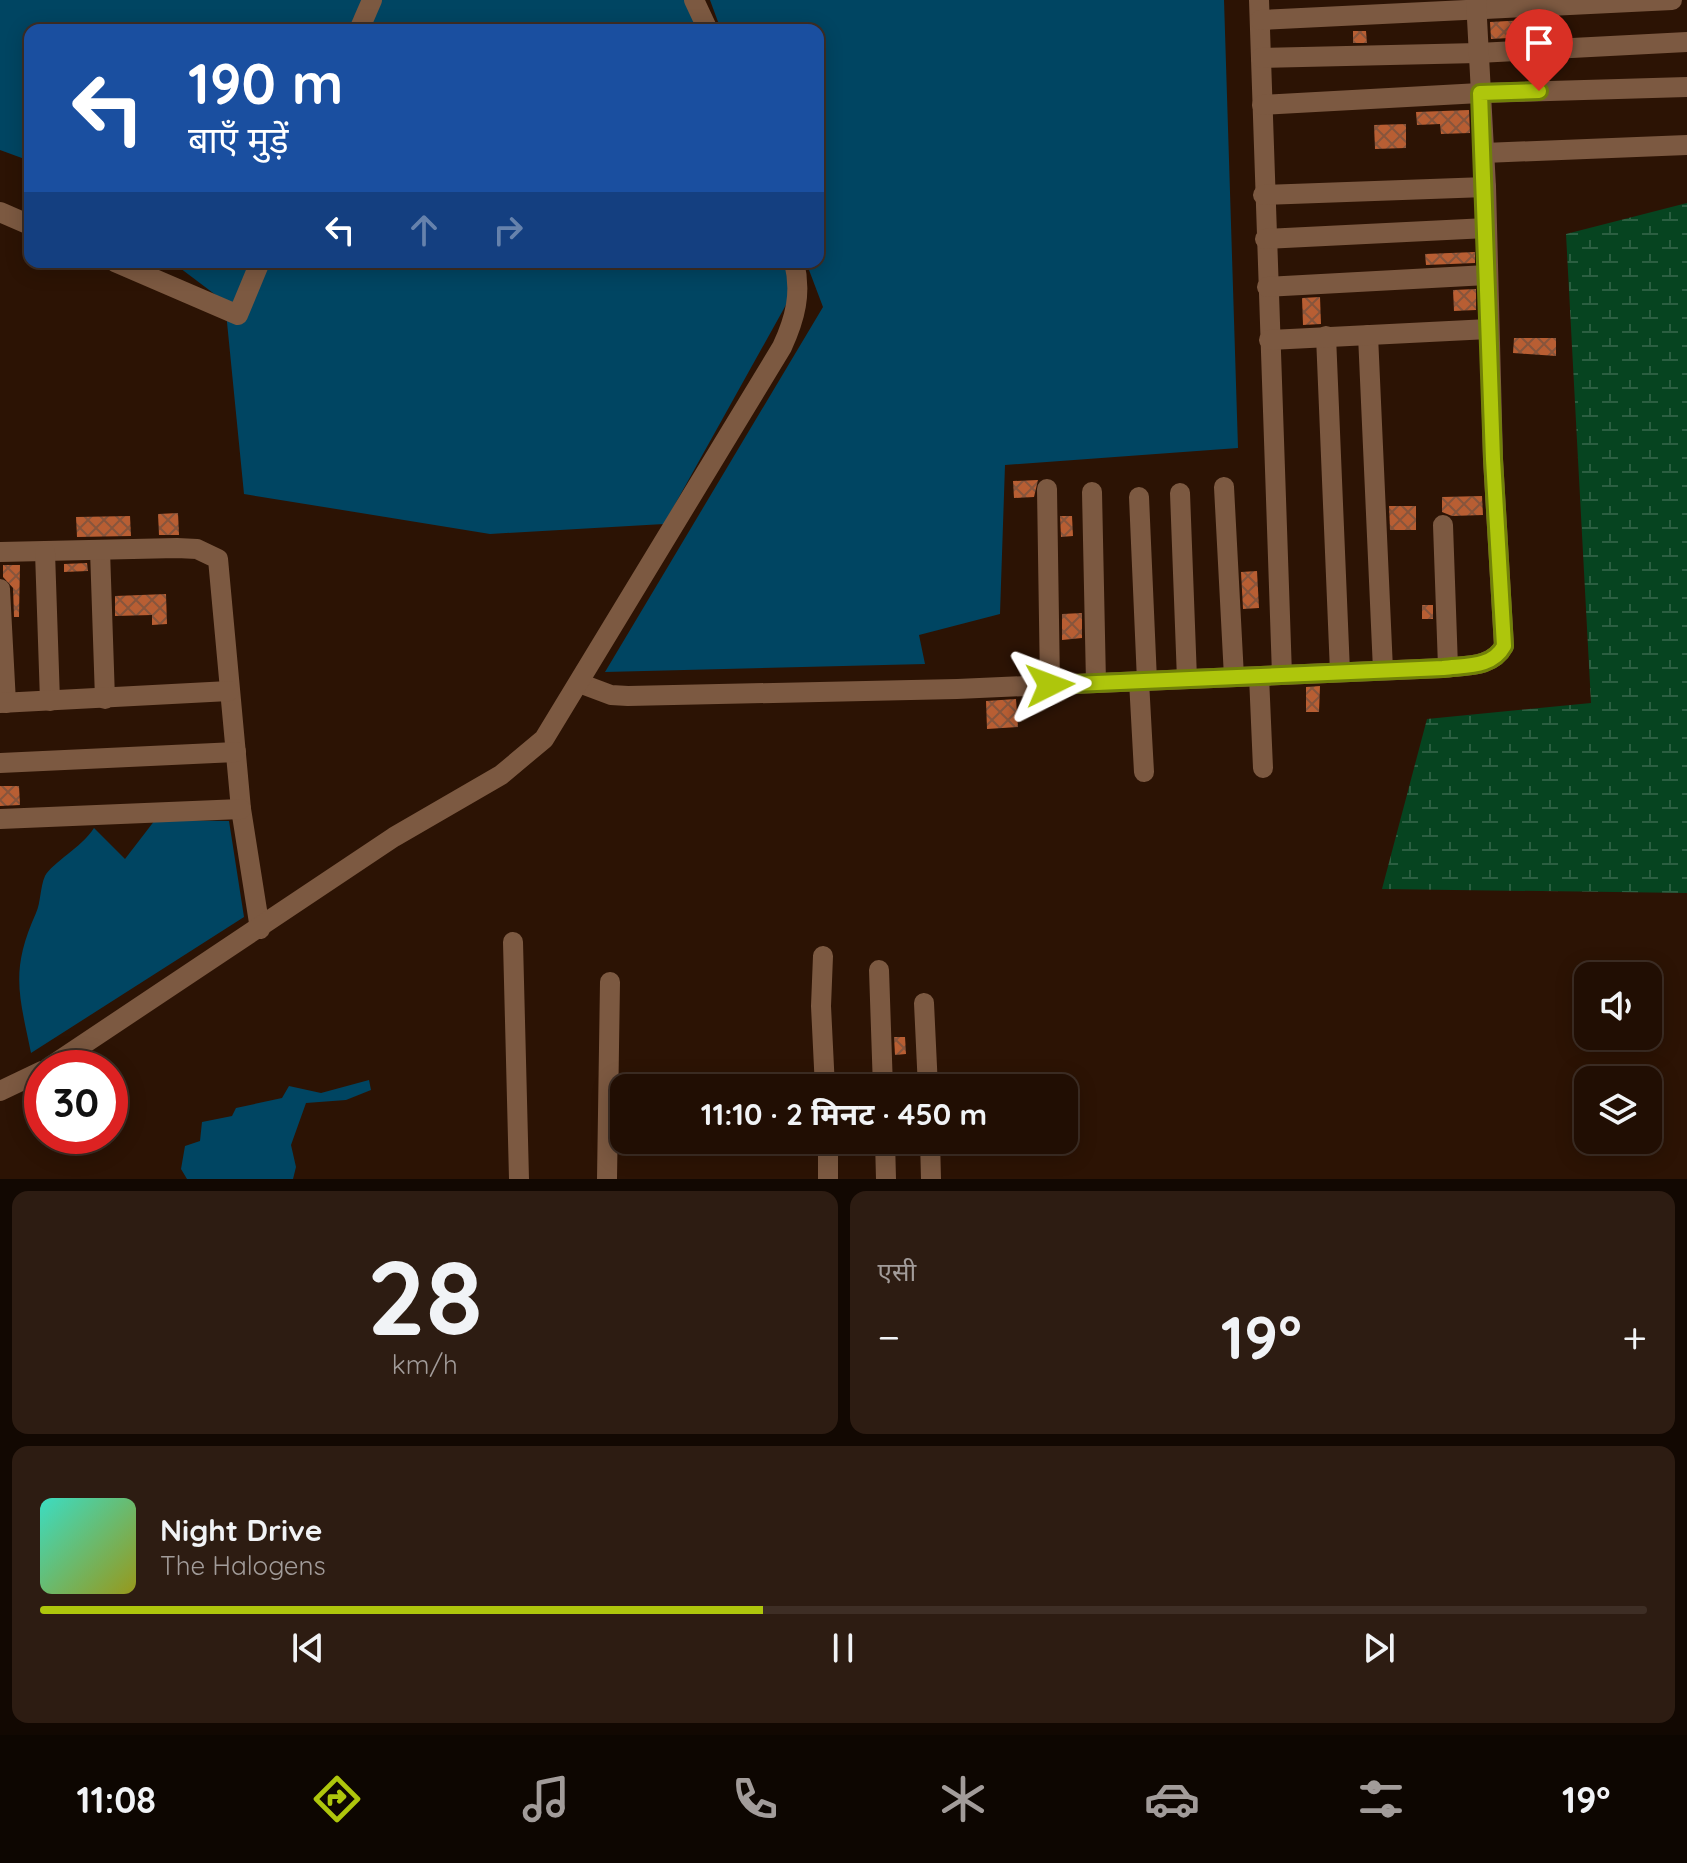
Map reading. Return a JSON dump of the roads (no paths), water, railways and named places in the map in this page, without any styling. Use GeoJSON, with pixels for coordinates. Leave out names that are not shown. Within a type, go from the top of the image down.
{"type":"FeatureCollection","features":[{"type":"Feature","properties":{"kind":"street"},"geometry":{"type":"LineString","coordinates":[[362,24],[372,0]]}},
{"type":"Feature","properties":{"kind":"street"},"geometry":{"type":"LineString","coordinates":[[694,0],[705,24]]}},
{"type":"Feature","properties":{"kind":"street"},"geometry":{"type":"LineString","coordinates":[[1282,675],[1259,10],[1672,0]]}},
{"type":"Feature","properties":{"kind":"street"},"geometry":{"type":"LineString","coordinates":[[579,683],[611,695],[652,697],[1282,675],[1448,667],[1488,663],[1498,657],[1504,646],[1476,4]]}},
{"type":"Feature","properties":{"kind":"street"},"geometry":{"type":"LineString","coordinates":[[1261,58],[1478,53],[1687,42]]}},
{"type":"Feature","properties":{"kind":"street"},"geometry":{"type":"LineString","coordinates":[[1262,105],[1480,93],[1687,87]]}},
{"type":"Feature","properties":{"kind":"street"},"geometry":{"type":"LineString","coordinates":[[1484,153],[1687,145]]}},
{"type":"Feature","properties":{"kind":"street"},"geometry":{"type":"LineString","coordinates":[[1263,195],[1486,187]]}},
{"type":"Feature","properties":{"kind":"street"},"geometry":{"type":"LineString","coordinates":[[0,212],[24,222]]}},
{"type":"Feature","properties":{"kind":"street"},"geometry":{"type":"LineString","coordinates":[[1265,239],[1487,228]]}},
{"type":"Feature","properties":{"kind":"street"},"geometry":{"type":"LineString","coordinates":[[129,268],[238,315],[258,268]]}},
{"type":"Feature","properties":{"kind":"street"},"geometry":{"type":"LineString","coordinates":[[75,1050],[394,837],[501,775],[532,752],[554,727],[782,347],[796,317],[798,300],[795,268]]}},
{"type":"Feature","properties":{"kind":"street"},"geometry":{"type":"LineString","coordinates":[[1267,287],[1487,275]]}},
{"type":"Feature","properties":{"kind":"street"},"geometry":{"type":"LineString","coordinates":[[1269,340],[1489,329]]}},
{"type":"Feature","properties":{"kind":"street"},"geometry":{"type":"LineString","coordinates":[[1368,335],[1383,670]]}},
{"type":"Feature","properties":{"kind":"street"},"geometry":{"type":"LineString","coordinates":[[1326,336],[1340,672]]}},
{"type":"Feature","properties":{"kind":"street"},"geometry":{"type":"LineString","coordinates":[[1224,487],[1234,677]]}},
{"type":"Feature","properties":{"kind":"street"},"geometry":{"type":"LineString","coordinates":[[1047,489],[1050,685]]}},
{"type":"Feature","properties":{"kind":"street"},"geometry":{"type":"LineString","coordinates":[[1092,492],[1096,683]]}},
{"type":"Feature","properties":{"kind":"street"},"geometry":{"type":"LineString","coordinates":[[1180,493],[1187,679]]}},
{"type":"Feature","properties":{"kind":"street"},"geometry":{"type":"LineString","coordinates":[[1139,497],[1144,772]]}},
{"type":"Feature","properties":{"kind":"street"},"geometry":{"type":"LineString","coordinates":[[1443,525],[1448,667]]}},
{"type":"Feature","properties":{"kind":"street"},"geometry":{"type":"LineString","coordinates":[[0,552],[197,549],[218,559],[241,809],[260,929]]}},
{"type":"Feature","properties":{"kind":"street"},"geometry":{"type":"LineString","coordinates":[[100,550],[105,699]]}},
{"type":"Feature","properties":{"kind":"street"},"geometry":{"type":"LineString","coordinates":[[45,552],[50,701]]}},
{"type":"Feature","properties":{"kind":"street"},"geometry":{"type":"LineString","coordinates":[[0,589],[3,703],[229,691]]}},
{"type":"Feature","properties":{"kind":"street"},"geometry":{"type":"LineString","coordinates":[[1259,676],[1263,768]]}},
{"type":"Feature","properties":{"kind":"street"},"geometry":{"type":"LineString","coordinates":[[0,763],[236,752]]}},
{"type":"Feature","properties":{"kind":"street"},"geometry":{"type":"LineString","coordinates":[[0,819],[241,809]]}},
{"type":"Feature","properties":{"kind":"street"},"geometry":{"type":"LineString","coordinates":[[513,942],[519,1179]]}},
{"type":"Feature","properties":{"kind":"street"},"geometry":{"type":"LineString","coordinates":[[823,956],[821,1006],[824,1074]]}},
{"type":"Feature","properties":{"kind":"street"},"geometry":{"type":"LineString","coordinates":[[879,970],[883,1074]]}},
{"type":"Feature","properties":{"kind":"street"},"geometry":{"type":"LineString","coordinates":[[607,1179],[610,982]]}},
{"type":"Feature","properties":{"kind":"street"},"geometry":{"type":"LineString","coordinates":[[924,1003],[927,1074]]}},
{"type":"Feature","properties":{"kind":"street"},"geometry":{"type":"LineString","coordinates":[[0,1091],[24,1080]]}},
{"type":"Feature","properties":{"kind":"street"},"geometry":{"type":"LineString","coordinates":[[828,1154],[828,1179]]}},
{"type":"Feature","properties":{"kind":"street"},"geometry":{"type":"LineString","coordinates":[[885,1154],[886,1179]]}},
{"type":"Feature","properties":{"kind":"street"},"geometry":{"type":"LineString","coordinates":[[930,1154],[931,1179]]}},
{"type":"Feature","properties":{"kind":"water"},"geometry":{"type":"Polygon","coordinates":[[[0,0],[692,0],[701,24],[24,24],[24,159],[0,150],[0,0]]]}},
{"type":"Feature","properties":{"kind":"water"},"geometry":{"type":"Polygon","coordinates":[[[710,0],[1224,0],[1238,448],[1005,465],[1000,614],[919,635],[925,664],[605,672],[823,307],[808,268],[824,268],[824,24],[719,24],[710,0]]]}},
{"type":"Feature","properties":{"kind":"water"},"geometry":{"type":"Polygon","coordinates":[[[180,268],[791,268],[797,285],[664,524],[490,534],[244,494],[225,302],[180,268]]]}},
{"type":"Feature","properties":{"kind":"water"},"geometry":{"type":"Polygon","coordinates":[[[155,820],[229,821],[244,917],[36,1050],[30,1050],[20,998],[20,967],[45,876],[94,828],[125,859],[155,820]]]}},
{"type":"Feature","properties":{"kind":"water"},"geometry":{"type":"Polygon","coordinates":[[[369,1080],[371,1090],[346,1100],[306,1103],[291,1145],[296,1167],[293,1179],[187,1179],[181,1169],[185,1146],[200,1141],[202,1122],[232,1116],[236,1108],[282,1098],[289,1086],[321,1093],[369,1080]]]}}]}
